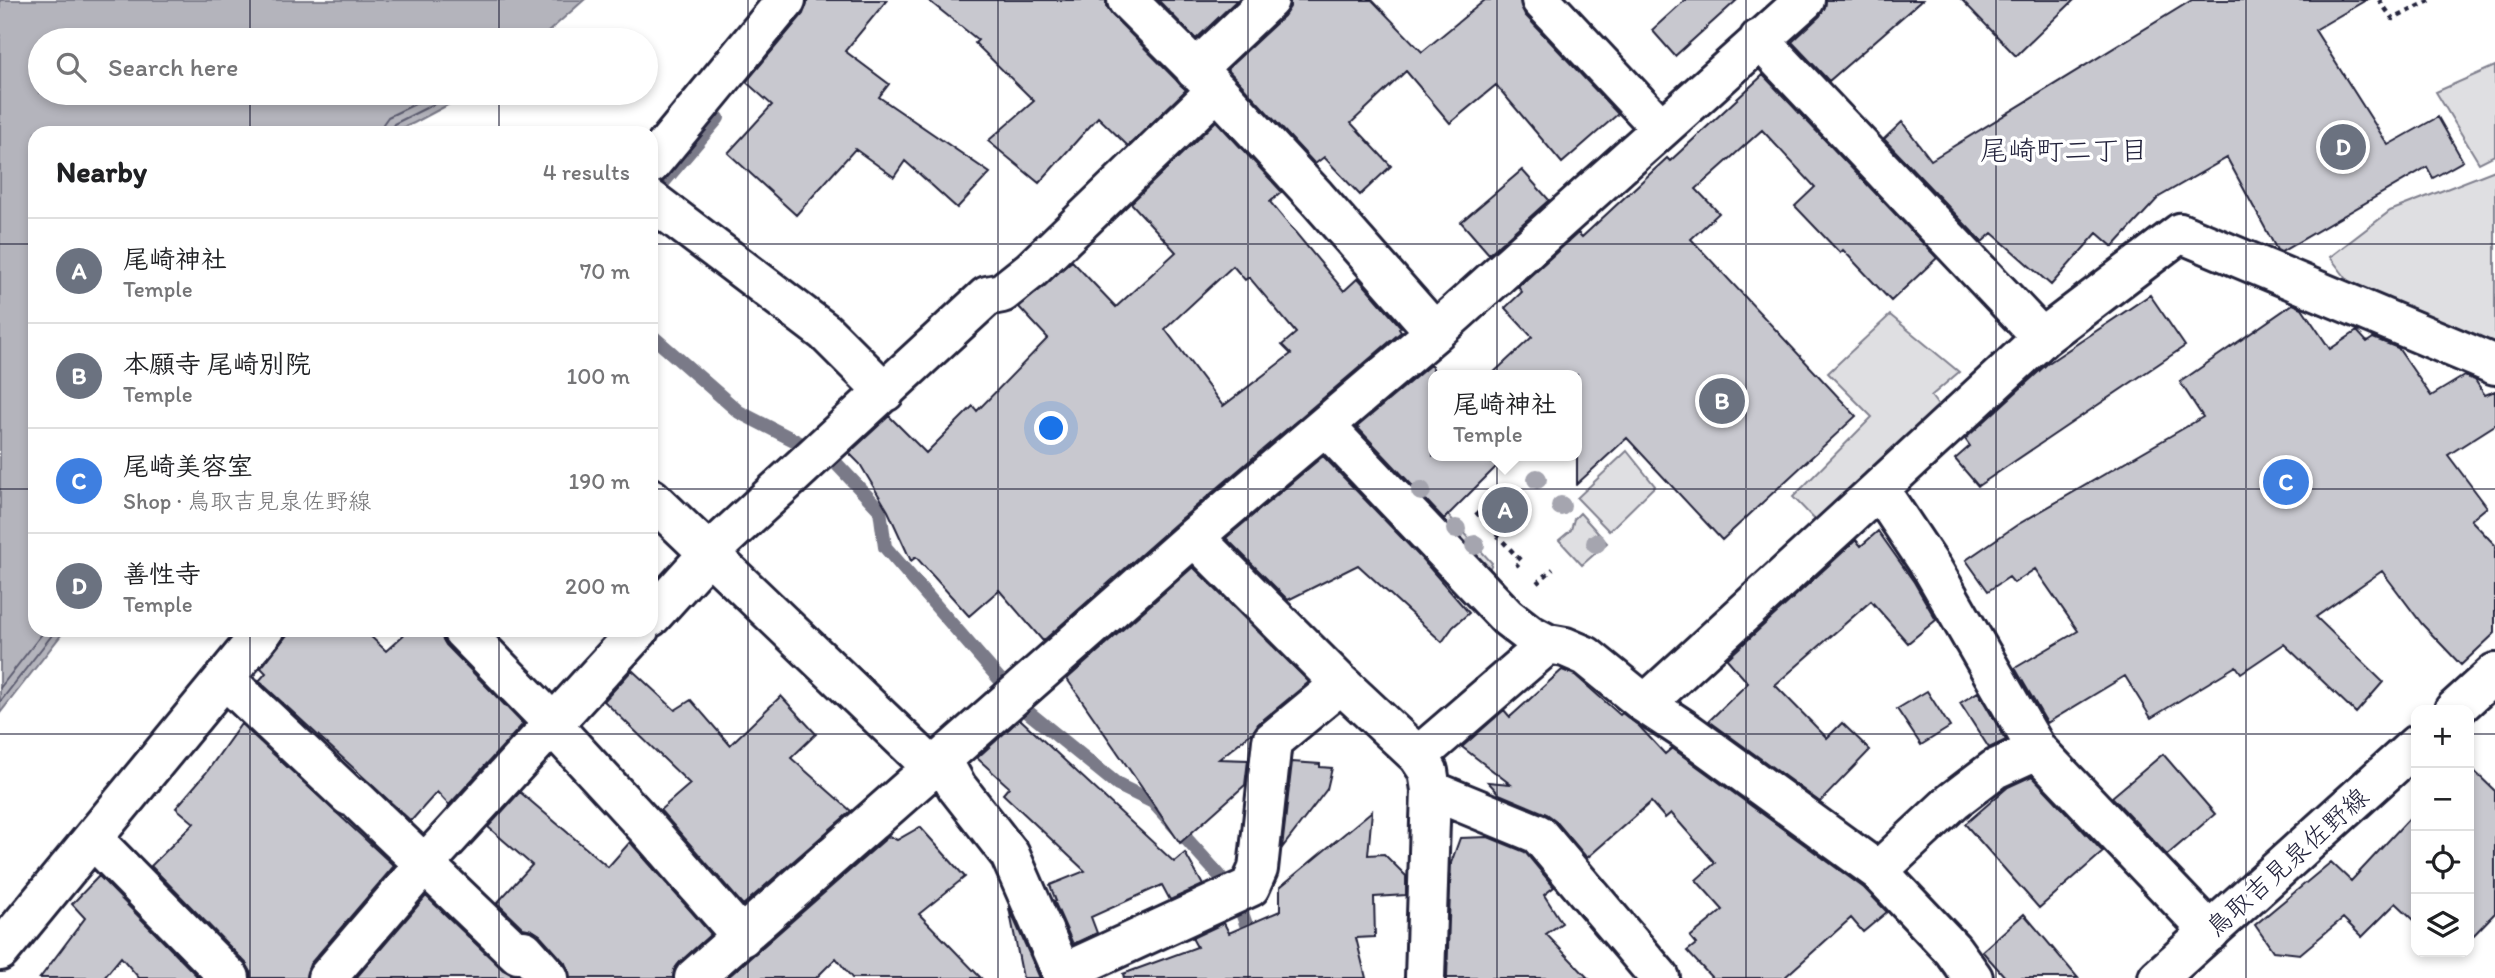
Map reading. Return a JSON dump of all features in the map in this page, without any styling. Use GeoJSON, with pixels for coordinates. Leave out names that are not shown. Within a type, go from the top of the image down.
{"type":"FeatureCollection","features":[{"type":"Feature","properties":{"kind":"street"},"geometry":{"type":"LineString","coordinates":[[658,155],[786,0]]}},
{"type":"Feature","properties":{"kind":"street"},"geometry":{"type":"LineString","coordinates":[[1127,0],[1317,197],[1435,332]]}},
{"type":"Feature","properties":{"kind":"street"},"geometry":{"type":"LineString","coordinates":[[658,609],[710,552],[987,296],[1002,293],[1031,270],[1206,80],[1269,0]]}},
{"type":"Feature","properties":{"kind":"street"},"geometry":{"type":"LineString","coordinates":[[1541,0],[1661,128]]}},
{"type":"Feature","properties":{"kind":"street"},"geometry":{"type":"LineString","coordinates":[[694,978],[1194,537],[1435,332],[1805,0]]}},
{"type":"Feature","properties":{"kind":"street"},"geometry":{"type":"LineString","coordinates":[[1759,40],[2042,338]]}},
{"type":"Feature","properties":{"kind":"street"},"geometry":{"type":"LineString","coordinates":[[658,205],[825,332],[884,392]]}},
{"type":"Feature","properties":{"kind":"street"},"geometry":{"type":"LineString","coordinates":[[1645,704],[2042,338],[2180,233],[2495,365]]}},
{"type":"Feature","properties":{"kind":"street"},"geometry":{"type":"LineString","coordinates":[[1325,426],[1484,596],[1529,635],[1586,656],[1645,704],[1878,871],[1953,950],[1973,978]]}},
{"type":"Feature","properties":{"kind":"street"},"geometry":{"type":"LineString","coordinates":[[1879,489],[1933,570],[2037,750],[2210,932]]}},
{"type":"Feature","properties":{"kind":"street"},"geometry":{"type":"LineString","coordinates":[[658,504],[937,764],[957,787],[1010,855],[1064,976],[1250,887],[1258,869],[1272,741],[1341,684]]}},
{"type":"Feature","properties":{"kind":"street"},"geometry":{"type":"LineString","coordinates":[[1194,537],[1341,684],[1424,773],[1538,834],[1660,978]]}},
{"type":"Feature","properties":{"kind":"street"},"geometry":{"type":"LineString","coordinates":[[0,951],[258,637]]}},
{"type":"Feature","properties":{"kind":"street"},"geometry":{"type":"LineString","coordinates":[[469,637],[546,716],[742,937]]}},
{"type":"Feature","properties":{"kind":"street"},"geometry":{"type":"LineString","coordinates":[[327,978],[423,866],[633,637]]}},
{"type":"Feature","properties":{"kind":"street"},"geometry":{"type":"LineString","coordinates":[[1424,978],[1424,773],[1548,644]]}},
{"type":"Feature","properties":{"kind":"street"},"geometry":{"type":"LineString","coordinates":[[2460,705],[2495,673]]}},
{"type":"Feature","properties":{"kind":"street"},"geometry":{"type":"LineString","coordinates":[[225,678],[518,954],[524,950],[549,978]]}},
{"type":"Feature","properties":{"kind":"street","name":"鳥取吉見泉佐野線"},"geometry":{"type":"LineString","coordinates":[[2158,978],[2411,749]]}},
{"type":"Feature","properties":{"kind":"street"},"geometry":{"type":"LineString","coordinates":[[1878,871],[1953,801],[1995,769],[2037,750]]}},
{"type":"Feature","properties":{"kind":"street"},"geometry":{"type":"LineString","coordinates":[[93,839],[230,978]]}},
{"type":"Feature","properties":{"kind":"path"},"geometry":{"type":"LineString","coordinates":[[2379,0],[2393,19],[2431,0]]}},
{"type":"Feature","properties":{"kind":"path"},"geometry":{"type":"LineString","coordinates":[[1482,519],[1501,501],[1495,494]]}},
{"type":"Feature","properties":{"kind":"path"},"geometry":{"type":"LineString","coordinates":[[1476,512],[1521,561],[1511,571]]}},
{"type":"Feature","properties":{"kind":"path"},"geometry":{"type":"LineString","coordinates":[[1537,583],[1553,569]]}},
{"type":"Feature","properties":{"kind":"shaded area"},"geometry":{"type":"Polygon","coordinates":[[[2495,66],[2495,155],[2479,163],[2436,92],[2495,66]]]}},
{"type":"Feature","properties":{"kind":"shaded area"},"geometry":{"type":"Polygon","coordinates":[[[2495,170],[2495,351],[2353,287],[2330,257],[2390,211],[2495,170]]]}},
{"type":"Feature","properties":{"kind":"shaded area"},"geometry":{"type":"Polygon","coordinates":[[[1890,315],[1959,372],[1931,396],[1946,416],[1821,526],[1793,497],[1872,417],[1828,373],[1890,315]]]}},
{"type":"Feature","properties":{"kind":"shaded area"},"geometry":{"type":"Polygon","coordinates":[[[1627,451],[1655,486],[1609,531],[1577,498],[1627,451]]]}},
{"type":"Feature","properties":{"kind":"shaded area"},"geometry":{"type":"Polygon","coordinates":[[[1428,456],[1428,461],[1460,461],[1427,492],[1492,563],[1489,570],[1402,478],[1428,456]]]}},
{"type":"Feature","properties":{"kind":"shaded area"},"geometry":{"type":"Polygon","coordinates":[[[1580,513],[1607,543],[1582,565],[1559,540],[1571,530],[1574,519],[1580,513]]]}},
{"type":"Feature","properties":{"kind":"water"},"geometry":{"type":"Polygon","coordinates":[[[0,0],[584,0],[552,28],[28,28],[28,105],[448,105],[407,126],[28,126],[28,637],[60,637],[0,713],[0,0]]]}},
{"type":"Feature","properties":{"kind":"building"},"geometry":{"type":"Polygon","coordinates":[[[808,0],[887,0],[845,51],[889,84],[879,97],[990,173],[957,208],[905,161],[894,177],[855,149],[796,215],[728,153],[772,105],[746,82],[803,14],[808,0]]]}},
{"type":"Feature","properties":{"kind":"building"},"geometry":{"type":"Polygon","coordinates":[[[928,0],[1106,0],[1106,6],[1112,15],[1186,90],[1128,146],[1098,117],[1039,183],[988,141],[1034,101],[975,43],[978,40],[928,0]]]}},
{"type":"Feature","properties":{"kind":"building"},"geometry":{"type":"Polygon","coordinates":[[[1158,0],[1237,0],[1196,39],[1158,0]]]}},
{"type":"Feature","properties":{"kind":"building"},"geometry":{"type":"Polygon","coordinates":[[[1290,0],[1372,0],[1422,52],[1485,0],[1520,0],[1525,15],[1618,114],[1562,163],[1496,85],[1450,123],[1406,71],[1351,123],[1391,166],[1360,195],[1324,157],[1315,164],[1227,69],[1284,16],[1290,7],[1290,0]]]}},
{"type":"Feature","properties":{"kind":"building"},"geometry":{"type":"Polygon","coordinates":[[[1685,0],[1737,0],[1675,56],[1652,30],[1685,0]]]}},
{"type":"Feature","properties":{"kind":"building"},"geometry":{"type":"Polygon","coordinates":[[[1826,0],[1922,0],[1829,81],[1792,42],[1820,16],[1826,0]]]}},
{"type":"Feature","properties":{"kind":"building"},"geometry":{"type":"Polygon","coordinates":[[[1962,0],[2074,0],[2016,56],[1962,0]]]}},
{"type":"Feature","properties":{"kind":"building"},"geometry":{"type":"Polygon","coordinates":[[[2192,0],[2366,0],[2315,30],[2388,145],[2438,117],[2463,161],[2433,178],[2427,167],[2281,252],[2277,250],[2227,158],[2159,197],[2113,247],[2097,233],[2051,285],[1992,233],[1982,242],[1884,139],[1902,122],[1931,160],[2192,0]]]}},
{"type":"Feature","properties":{"kind":"building"},"geometry":{"type":"Polygon","coordinates":[[[1763,75],[1937,258],[1891,301],[1843,250],[1840,253],[1795,206],[1815,187],[1762,130],[1696,189],[1719,213],[1691,239],[1856,416],[1722,540],[1627,438],[1577,484],[1577,461],[1582,461],[1582,370],[1496,370],[1532,337],[1505,308],[1522,292],[1518,287],[1578,233],[1582,237],[1667,158],[1670,161],[1763,75]]]}},
{"type":"Feature","properties":{"kind":"building"},"geometry":{"type":"Polygon","coordinates":[[[1216,121],[1282,192],[1270,202],[1344,291],[1358,278],[1401,327],[1401,332],[1043,641],[999,590],[969,616],[916,557],[911,561],[888,511],[860,464],[849,453],[889,416],[926,453],[973,406],[977,411],[1048,338],[1019,307],[1072,261],[1116,307],[1176,252],[1131,203],[1216,121]],[[1233,266],[1165,329],[1223,406],[1291,354],[1282,345],[1296,333],[1249,277],[1245,280],[1233,266]]]}},
{"type":"Feature","properties":{"kind":"building"},"geometry":{"type":"Polygon","coordinates":[[[1522,170],[1549,200],[1489,254],[1461,222],[1522,170]]]}},
{"type":"Feature","properties":{"kind":"building"},"geometry":{"type":"Polygon","coordinates":[[[2150,295],[2185,346],[1978,486],[1955,459],[1970,446],[1965,439],[2047,364],[2150,295]]]}},
{"type":"Feature","properties":{"kind":"building"},"geometry":{"type":"Polygon","coordinates":[[[2293,304],[2302,308],[2330,349],[2357,331],[2367,342],[2373,338],[2398,348],[2431,396],[2464,376],[2475,380],[2485,395],[2495,391],[2495,425],[2448,455],[2487,507],[2471,520],[2495,545],[2495,633],[2461,665],[2422,624],[2382,571],[2316,617],[2383,682],[2356,713],[2284,644],[2241,673],[2236,666],[2151,718],[2125,676],[2047,723],[2015,668],[2078,631],[2035,569],[2014,583],[2009,577],[1988,591],[1966,560],[2017,525],[2203,417],[2180,382],[2293,304]]]}},
{"type":"Feature","properties":{"kind":"building"},"geometry":{"type":"Polygon","coordinates":[[[1430,365],[1433,370],[1428,370],[1428,461],[1502,461],[1444,519],[1357,427],[1430,365]]]}},
{"type":"Feature","properties":{"kind":"building"},"geometry":{"type":"Polygon","coordinates":[[[1323,456],[1421,558],[1469,613],[1453,627],[1442,642],[1358,565],[1288,600],[1226,538],[1323,456]]]}},
{"type":"Feature","properties":{"kind":"building"},"geometry":{"type":"Polygon","coordinates":[[[1878,531],[1914,582],[1936,620],[1908,643],[1871,601],[1775,685],[1827,738],[1842,723],[1870,750],[1820,802],[1709,721],[1748,683],[1727,659],[1856,540],[1861,546],[1878,531]]]}},
{"type":"Feature","properties":{"kind":"building"},"geometry":{"type":"Polygon","coordinates":[[[1193,567],[1309,682],[1219,759],[1248,760],[1245,785],[1180,843],[1067,679],[1193,567]]]}},
{"type":"Feature","properties":{"kind":"building"},"geometry":{"type":"Polygon","coordinates":[[[285,637],[371,637],[386,651],[401,637],[442,637],[446,645],[523,724],[449,805],[437,792],[411,821],[259,681],[266,673],[261,668],[285,637]]]}},
{"type":"Feature","properties":{"kind":"building"},"geometry":{"type":"Polygon","coordinates":[[[632,670],[675,710],[691,700],[730,745],[781,696],[816,734],[791,758],[851,811],[743,905],[660,810],[690,784],[604,701],[632,670]]]}},
{"type":"Feature","properties":{"kind":"building"},"geometry":{"type":"Polygon","coordinates":[[[1562,670],[1575,675],[1620,715],[1622,713],[1639,726],[1665,754],[1672,748],[1864,888],[1887,912],[1863,932],[1851,918],[1784,978],[1712,978],[1687,951],[1696,944],[1690,937],[1723,910],[1696,880],[1715,863],[1671,813],[1665,818],[1651,802],[1587,858],[1547,814],[1499,794],[1488,782],[1510,784],[1462,747],[1504,710],[1510,717],[1562,670]]]}},
{"type":"Feature","properties":{"kind":"building"},"geometry":{"type":"Polygon","coordinates":[[[1927,691],[1950,727],[1921,745],[1897,709],[1927,691]]]}},
{"type":"Feature","properties":{"kind":"building"},"geometry":{"type":"Polygon","coordinates":[[[1978,692],[2006,740],[1989,748],[1960,703],[1978,692]]]}},
{"type":"Feature","properties":{"kind":"building"},"geometry":{"type":"Polygon","coordinates":[[[1020,719],[1174,862],[1185,853],[1203,885],[1170,900],[1162,885],[1091,917],[1097,933],[1073,944],[1050,885],[1085,871],[1003,794],[1009,787],[977,758],[1020,719]]]}},
{"type":"Feature","properties":{"kind":"building"},"geometry":{"type":"Polygon","coordinates":[[[241,724],[394,866],[310,964],[306,978],[251,978],[246,963],[151,866],[194,823],[176,808],[206,773],[241,724]]]}},
{"type":"Feature","properties":{"kind":"building"},"geometry":{"type":"Polygon","coordinates":[[[2163,754],[2215,814],[2167,855],[2112,797],[2163,754]]]}},
{"type":"Feature","properties":{"kind":"building"},"geometry":{"type":"Polygon","coordinates":[[[1292,762],[1320,764],[1320,767],[1332,768],[1327,789],[1282,848],[1292,762]]]}},
{"type":"Feature","properties":{"kind":"building"},"geometry":{"type":"Polygon","coordinates":[[[2474,771],[2495,791],[2495,913],[2474,935],[2474,771]]]}},
{"type":"Feature","properties":{"kind":"building"},"geometry":{"type":"Polygon","coordinates":[[[2032,776],[2103,852],[2039,908],[1965,824],[2008,787],[2032,776]]]}},
{"type":"Feature","properties":{"kind":"building"},"geometry":{"type":"Polygon","coordinates":[[[520,792],[608,867],[630,842],[711,934],[680,962],[674,970],[673,978],[570,978],[565,963],[540,935],[523,928],[497,903],[532,865],[488,827],[520,792]]]}},
{"type":"Feature","properties":{"kind":"building"},"geometry":{"type":"Polygon","coordinates":[[[1372,811],[1368,855],[1384,854],[1406,876],[1406,895],[1374,897],[1375,937],[1356,938],[1366,978],[1124,978],[1123,974],[1197,947],[1192,938],[1224,923],[1229,933],[1280,911],[1280,887],[1372,811]]]}},
{"type":"Feature","properties":{"kind":"building"},"geometry":{"type":"Polygon","coordinates":[[[2411,816],[2411,917],[2396,903],[2362,937],[2343,918],[2300,954],[2273,951],[2255,925],[2331,862],[2351,881],[2411,816]]]}},
{"type":"Feature","properties":{"kind":"building"},"geometry":{"type":"Polygon","coordinates":[[[920,827],[965,877],[919,914],[981,978],[852,978],[836,958],[816,978],[727,978],[889,836],[897,840],[920,827]]]}},
{"type":"Feature","properties":{"kind":"building"},"geometry":{"type":"Polygon","coordinates":[[[1488,837],[1525,852],[1554,887],[1544,895],[1562,923],[1546,934],[1588,978],[1447,978],[1451,863],[1460,838],[1488,837]]]}},
{"type":"Feature","properties":{"kind":"building"},"geometry":{"type":"Polygon","coordinates":[[[99,876],[199,978],[139,978],[121,957],[104,978],[40,978],[85,918],[72,904],[99,876]]]}},
{"type":"Feature","properties":{"kind":"building"},"geometry":{"type":"Polygon","coordinates":[[[426,896],[503,970],[520,978],[356,978],[426,896]]]}},
{"type":"Feature","properties":{"kind":"building"},"geometry":{"type":"Polygon","coordinates":[[[1009,908],[1040,978],[1023,978],[1009,908]]]}},
{"type":"Feature","properties":{"kind":"building"},"geometry":{"type":"Polygon","coordinates":[[[2024,914],[2078,978],[2006,978],[1982,951],[2024,914]]]}},
{"type":"Feature","properties":{"kind":"waterway"},"geometry":{"type":"LineString","coordinates":[[658,189],[718,118]]}},
{"type":"Feature","properties":{"kind":"waterway"},"geometry":{"type":"LineString","coordinates":[[658,341],[739,412],[833,460],[880,510],[885,547],[1028,712],[1118,785],[1153,802],[1219,875],[1241,910],[1265,978]]}},
{"type":"Feature","properties":{"kind":"place","name":"善性寺"},"geometry":{"type":"Point","coordinates":[2343,147]}},
{"type":"Feature","properties":{"kind":"place","name":"本願寺 尾崎別院"},"geometry":{"type":"Point","coordinates":[1722,401]}},
{"type":"Feature","properties":{"kind":"place","name":"尾崎美容室"},"geometry":{"type":"Point","coordinates":[2286,482]}},
{"type":"Feature","properties":{"kind":"place","name":"尾崎神社"},"geometry":{"type":"Point","coordinates":[1505,510]}},
{"type":"Feature","properties":{"kind":"district","name":"尾崎町二丁目"},"geometry":{"type":"Point","coordinates":[2064,150]}}]}
